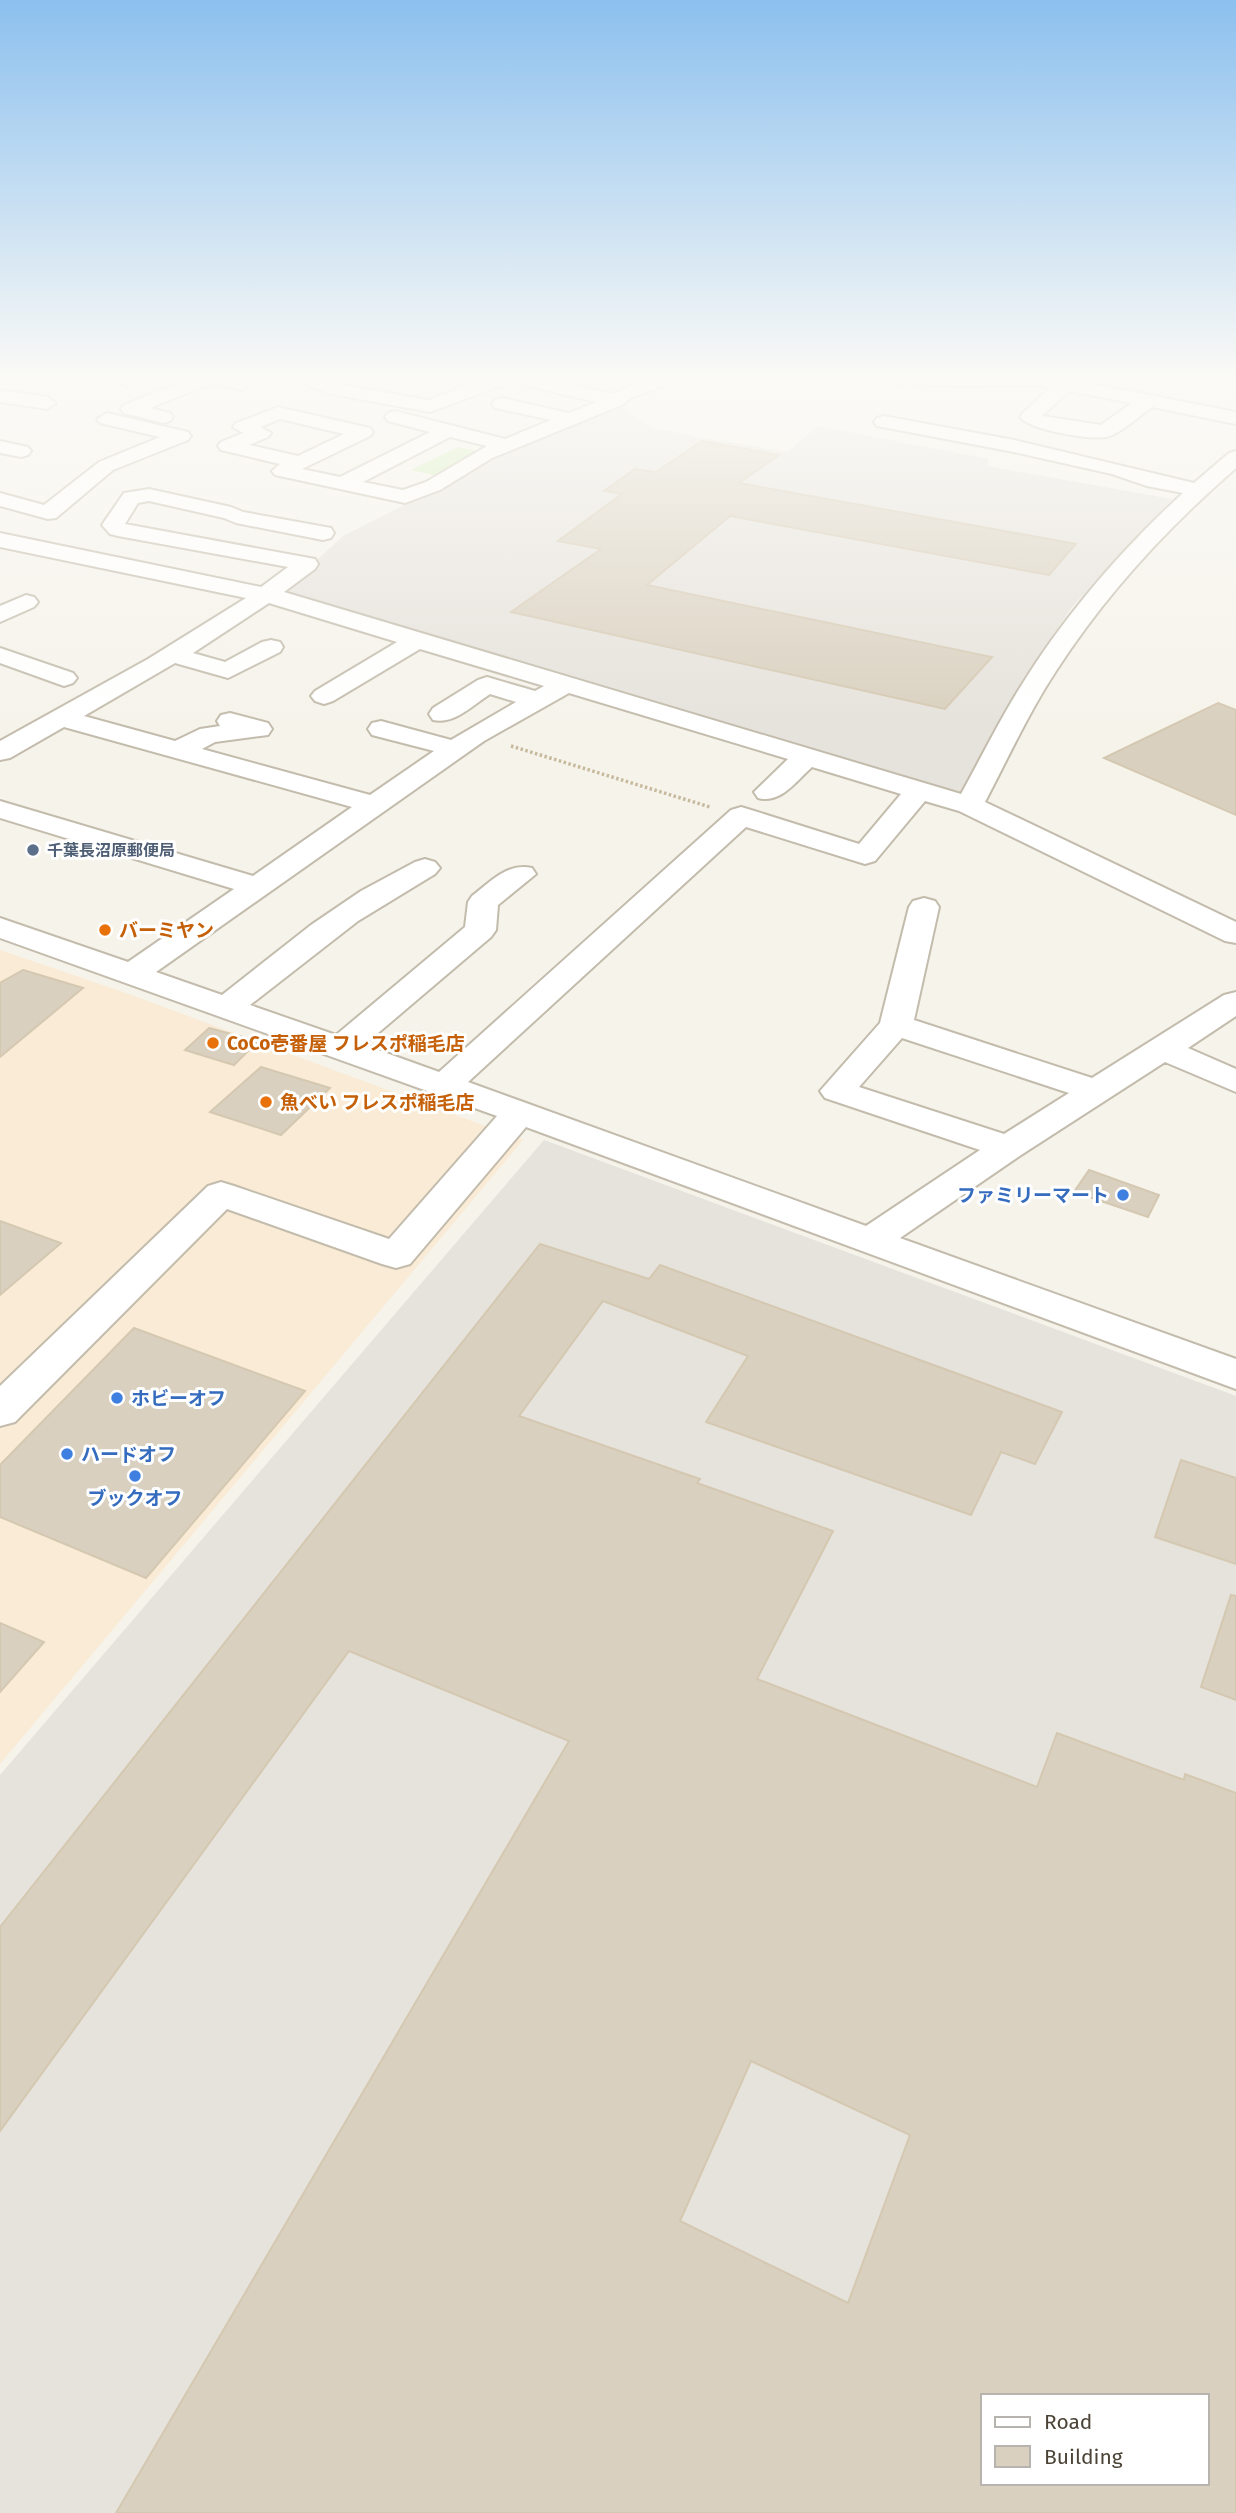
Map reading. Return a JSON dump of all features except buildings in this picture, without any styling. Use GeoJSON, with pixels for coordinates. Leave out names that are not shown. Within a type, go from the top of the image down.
{"type":"FeatureCollection","features":[{"type":"Feature","properties":{"kind":"street"},"geometry":{"type":"LineString","coordinates":[[2,501],[48,513],[75,491]]}},
{"type":"Feature","properties":{"kind":"street"},"geometry":{"type":"LineString","coordinates":[[378,491],[405,497],[420,491]]}},
{"type":"Feature","properties":{"kind":"street"},"geometry":{"type":"LineString","coordinates":[[969,805],[1043,671],[1087,612],[1197,491]]}},
{"type":"Feature","properties":{"kind":"street"},"geometry":{"type":"LineString","coordinates":[[0,752],[108,693],[267,595],[307,564],[118,529],[113,525],[131,497],[149,495],[231,513],[236,517],[323,533]]}},
{"type":"Feature","properties":{"kind":"street"},"geometry":{"type":"LineString","coordinates":[[207,545],[236,517]]}},
{"type":"Feature","properties":{"kind":"street"},"geometry":{"type":"LineString","coordinates":[[4,541],[56,518]]}},
{"type":"Feature","properties":{"kind":"street"},"geometry":{"type":"LineString","coordinates":[[109,564],[167,538]]}},
{"type":"Feature","properties":{"kind":"street"},"geometry":{"type":"LineString","coordinates":[[4,541],[267,595],[969,805],[1236,933]]}},
{"type":"Feature","properties":{"kind":"street"},"geometry":{"type":"LineString","coordinates":[[0,615],[26,602]]}},
{"type":"Feature","properties":{"kind":"street"},"geometry":{"type":"LineString","coordinates":[[169,654],[228,670],[269,649],[237,613]]}},
{"type":"Feature","properties":{"kind":"street"},"geometry":{"type":"LineString","coordinates":[[324,696],[416,641]]}},
{"type":"Feature","properties":{"kind":"street"},"geometry":{"type":"LineString","coordinates":[[7,663],[64,678]]}},
{"type":"Feature","properties":{"kind":"street"},"geometry":{"type":"LineString","coordinates":[[133,973],[465,742],[567,684]]}},
{"type":"Feature","properties":{"kind":"street"},"geometry":{"type":"LineString","coordinates":[[442,714],[487,685],[538,700]]}},
{"type":"Feature","properties":{"kind":"street"},"geometry":{"type":"LineString","coordinates":[[60,718],[375,805]]}},
{"type":"Feature","properties":{"kind":"street"},"geometry":{"type":"LineString","coordinates":[[179,750],[209,735],[259,729],[230,720]]}},
{"type":"Feature","properties":{"kind":"street"},"geometry":{"type":"LineString","coordinates":[[381,729],[465,742]]}},
{"type":"Feature","properties":{"kind":"street"},"geometry":{"type":"LineString","coordinates":[[768,792],[806,757]]}},
{"type":"Feature","properties":{"kind":"street"},"geometry":{"type":"LineString","coordinates":[[444,1086],[741,816],[865,855],[918,791]]}},
{"type":"Feature","properties":{"kind":"street"},"geometry":{"type":"LineString","coordinates":[[0,809],[258,887]]}},
{"type":"Feature","properties":{"kind":"street"},"geometry":{"type":"LineString","coordinates":[[227,1007],[363,901],[425,868]]}},
{"type":"Feature","properties":{"kind":"street"},"geometry":{"type":"LineString","coordinates":[[341,1048],[480,930],[483,902],[521,874]]}},
{"type":"Feature","properties":{"kind":"street"},"geometry":{"type":"LineString","coordinates":[[924,907],[897,1025],[837,1091],[1008,1147]]}},
{"type":"Feature","properties":{"kind":"street"},"geometry":{"type":"LineString","coordinates":[[9,940],[133,973],[1236,1376]]}},
{"type":"Feature","properties":{"kind":"street"},"geometry":{"type":"LineString","coordinates":[[870,1241],[1008,1147],[1236,1002]]}},
{"type":"Feature","properties":{"kind":"street"},"geometry":{"type":"LineString","coordinates":[[897,1025],[1097,1091]]}},
{"type":"Feature","properties":{"kind":"street"},"geometry":{"type":"LineString","coordinates":[[1163,1049],[1236,1082]]}},
{"type":"Feature","properties":{"kind":"street"},"geometry":{"type":"LineString","coordinates":[[0,1411],[221,1194],[396,1255],[519,1112]]}},
{"type":"Feature","properties":{"kind":"path"},"geometry":{"type":"LineString","coordinates":[[465,742],[741,816]]}},
{"type":"Feature","properties":{"kind":"shaded area"},"geometry":{"type":"Polygon","coordinates":[[[436,491],[1129,491],[1172,499],[1072,607],[1019,686],[960,794],[280,594],[343,536],[436,491]]]}},
{"type":"Feature","properties":{"kind":"shaded area"},"geometry":{"type":"Polygon","coordinates":[[[0,950],[126,993],[523,1140],[0,1764],[0,950]]]}},
{"type":"Feature","properties":{"kind":"shaded area"},"geometry":{"type":"Polygon","coordinates":[[[544,1140],[1236,1396],[1236,2513],[0,2513],[0,1775],[544,1140]]]}},
{"type":"Feature","properties":{"kind":"place","name":"千葉長沼原郵便局"},"geometry":{"type":"Point","coordinates":[33,850]}},
{"type":"Feature","properties":{"kind":"place","name":"バーミヤン"},"geometry":{"type":"Point","coordinates":[105,930]}},
{"type":"Feature","properties":{"kind":"place","name":"CoCo壱番屋 フレスポ稲毛店"},"geometry":{"type":"Point","coordinates":[213,1043]}},
{"type":"Feature","properties":{"kind":"place","name":"魚べい フレスポ稲毛店"},"geometry":{"type":"Point","coordinates":[266,1102]}},
{"type":"Feature","properties":{"kind":"place","name":"ファミリーマート"},"geometry":{"type":"Point","coordinates":[1123,1195]}},
{"type":"Feature","properties":{"kind":"place","name":"ホビーオフ"},"geometry":{"type":"Point","coordinates":[117,1398]}},
{"type":"Feature","properties":{"kind":"place","name":"ハードオフ"},"geometry":{"type":"Point","coordinates":[67,1454]}},
{"type":"Feature","properties":{"kind":"place","name":"ブックオフ"},"geometry":{"type":"Point","coordinates":[135,1476]}}]}
